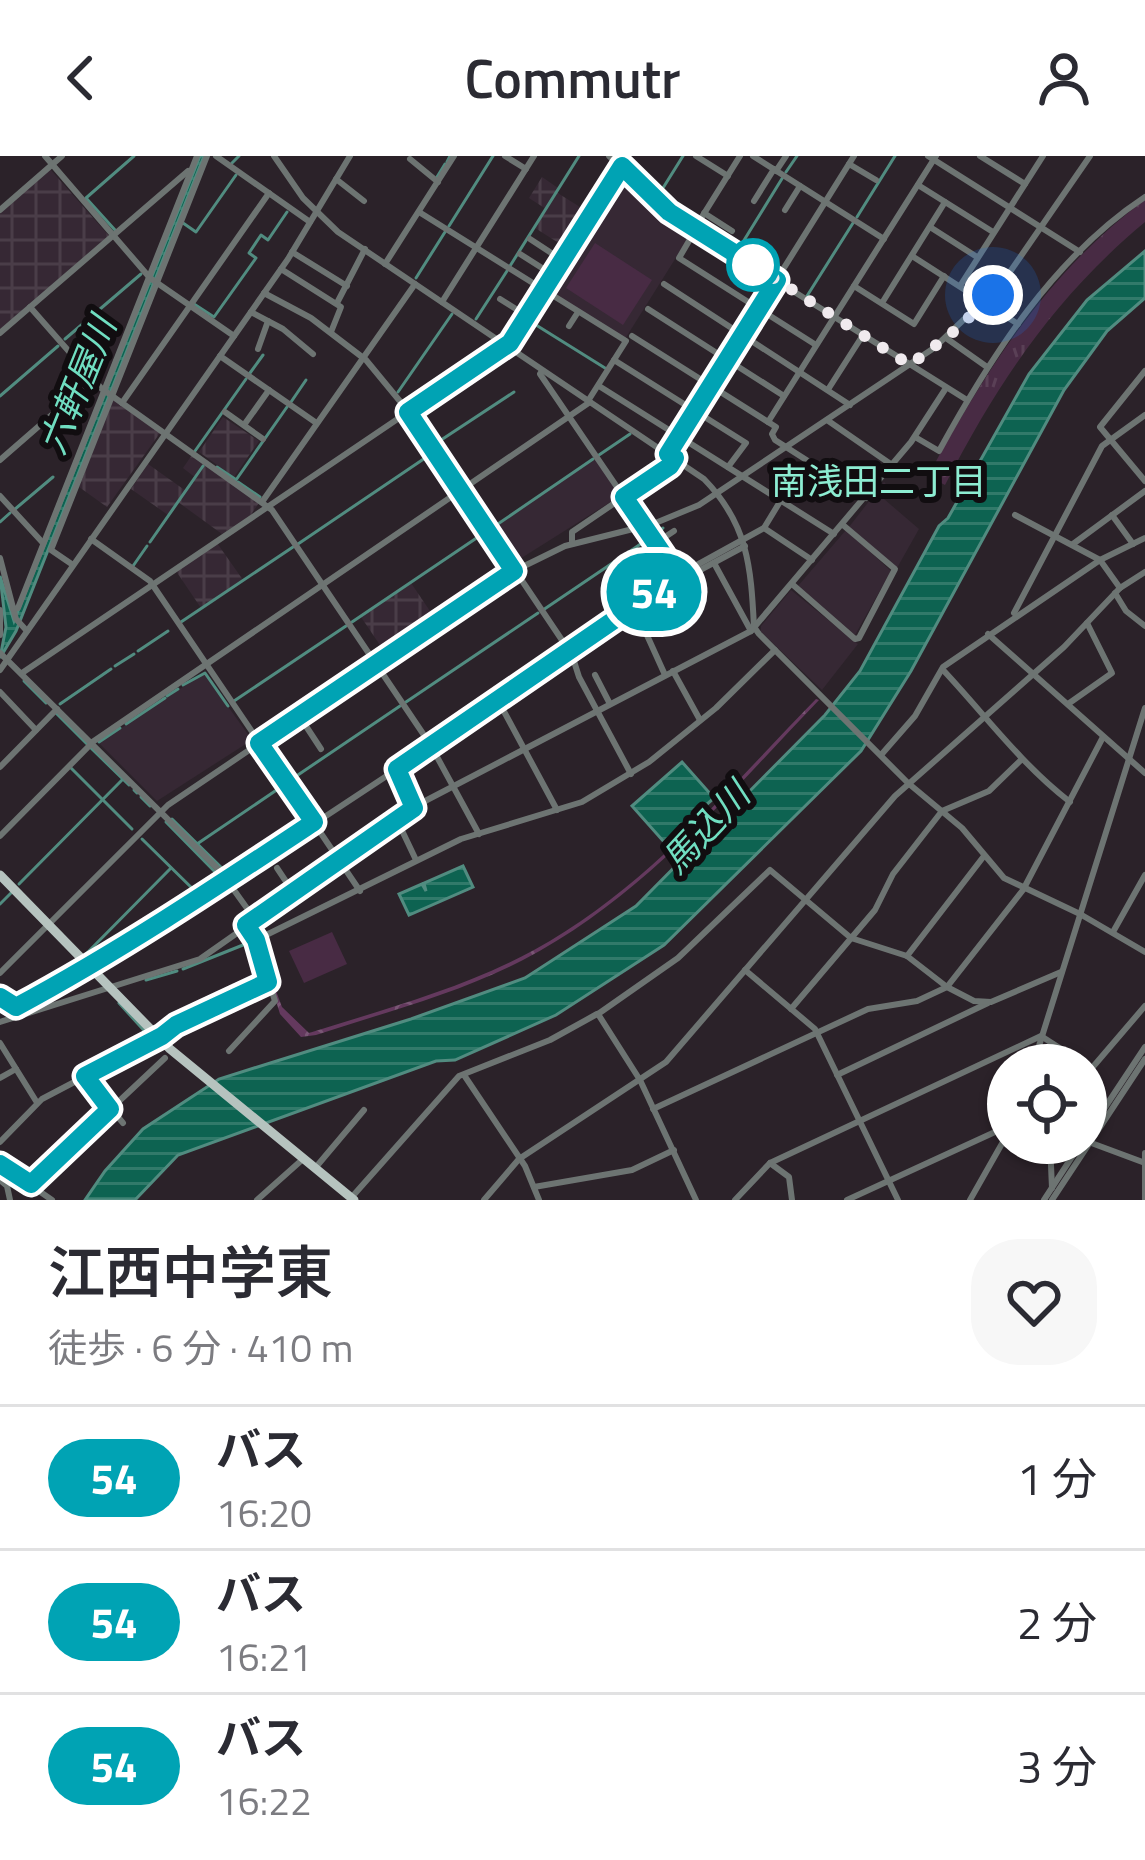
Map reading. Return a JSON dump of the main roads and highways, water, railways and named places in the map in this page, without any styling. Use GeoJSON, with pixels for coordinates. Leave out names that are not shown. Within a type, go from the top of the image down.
{"type":"FeatureCollection","features":[{"type":"Feature","properties":{"kind":"main road"},"geometry":{"type":"LineString","coordinates":[[0,875],[159,1037],[353,1199]]}},
{"type":"Feature","properties":{"kind":"waterway"},"geometry":{"type":"LineString","coordinates":[[115,230],[86,198],[134,156]]}},
{"type":"Feature","properties":{"kind":"waterway"},"geometry":{"type":"LineString","coordinates":[[232,163],[239,156]]}},
{"type":"Feature","properties":{"kind":"waterway"},"geometry":{"type":"LineString","coordinates":[[447,162],[450,156]]}},
{"type":"Feature","properties":{"kind":"waterway"},"geometry":{"type":"LineString","coordinates":[[449,226],[493,156]]}},
{"type":"Feature","properties":{"kind":"waterway"},"geometry":{"type":"LineString","coordinates":[[510,266],[579,156]]}},
{"type":"Feature","properties":{"kind":"waterway"},"geometry":{"type":"LineString","coordinates":[[658,196],[683,156]]}},
{"type":"Feature","properties":{"kind":"waterway"},"geometry":{"type":"LineString","coordinates":[[786,172],[797,156]]}},
{"type":"Feature","properties":{"kind":"waterway"},"geometry":{"type":"LineString","coordinates":[[857,217],[895,156]]}},
{"type":"Feature","properties":{"kind":"waterway"},"geometry":{"type":"LineString","coordinates":[[437,177],[445,164]]}},
{"type":"Feature","properties":{"kind":"waterway"},"geometry":{"type":"LineString","coordinates":[[183,223],[196,232],[236,175]]}},
{"type":"Feature","properties":{"kind":"waterway"},"geometry":{"type":"LineString","coordinates":[[738,250],[783,177]]}},
{"type":"Feature","properties":{"kind":"waterway"},"geometry":{"type":"LineString","coordinates":[[194,304],[214,317],[256,258],[249,253],[261,235],[268,240],[287,212]]}},
{"type":"Feature","properties":{"kind":"waterway"},"geometry":{"type":"LineString","coordinates":[[807,296],[853,223]]}},
{"type":"Feature","properties":{"kind":"waterway"},"geometry":{"type":"LineString","coordinates":[[416,278],[445,232]]}},
{"type":"Feature","properties":{"kind":"waterway"},"geometry":{"type":"LineString","coordinates":[[476,319],[507,271]]}},
{"type":"Feature","properties":{"kind":"waterway","name":"六軒屋川"},"geometry":{"type":"LineString","coordinates":[[65,339],[141,274]]}},
{"type":"Feature","properties":{"kind":"waterway"},"geometry":{"type":"LineString","coordinates":[[398,392],[452,314]]}},
{"type":"Feature","properties":{"kind":"waterway"},"geometry":{"type":"LineString","coordinates":[[528,320],[605,368]]}},
{"type":"Feature","properties":{"kind":"waterway","name":"六軒屋川"},"geometry":{"type":"LineString","coordinates":[[0,396],[58,346]]}},
{"type":"Feature","properties":{"kind":"waterway"},"geometry":{"type":"LineString","coordinates":[[250,373],[263,355]]}},
{"type":"Feature","properties":{"kind":"waterway"},"geometry":{"type":"LineString","coordinates":[[195,451],[246,379]]}},
{"type":"Feature","properties":{"kind":"waterway"},"geometry":{"type":"LineString","coordinates":[[291,402],[306,380]]}},
{"type":"Feature","properties":{"kind":"waterway"},"geometry":{"type":"LineString","coordinates":[[435,444],[514,392]]}},
{"type":"Feature","properties":{"kind":"waterway"},"geometry":{"type":"LineString","coordinates":[[236,480],[287,407]]}},
{"type":"Feature","properties":{"kind":"waterway"},"geometry":{"type":"LineString","coordinates":[[599,455],[630,434]]}},
{"type":"Feature","properties":{"kind":"waterway"},"geometry":{"type":"LineString","coordinates":[[298,544],[431,454]]}},
{"type":"Feature","properties":{"kind":"waterway"},"geometry":{"type":"LineString","coordinates":[[492,528],[593,459]]}},
{"type":"Feature","properties":{"kind":"waterway"},"geometry":{"type":"LineString","coordinates":[[150,542],[203,466]]}},
{"type":"Feature","properties":{"kind":"waterway"},"geometry":{"type":"LineString","coordinates":[[217,467],[235,479]]}},
{"type":"Feature","properties":{"kind":"waterway"},"geometry":{"type":"LineString","coordinates":[[14,510],[53,477]]}},
{"type":"Feature","properties":{"kind":"waterway"},"geometry":{"type":"LineString","coordinates":[[238,482],[260,497]]}},
{"type":"Feature","properties":{"kind":"waterway"},"geometry":{"type":"LineString","coordinates":[[0,522],[10,513]]}},
{"type":"Feature","properties":{"kind":"waterway"},"geometry":{"type":"LineString","coordinates":[[652,536],[663,528]]}},
{"type":"Feature","properties":{"kind":"waterway"},"geometry":{"type":"LineString","coordinates":[[352,622],[484,533]]}},
{"type":"Feature","properties":{"kind":"waterway"},"geometry":{"type":"LineString","coordinates":[[543,610],[648,539]]}},
{"type":"Feature","properties":{"kind":"waterway"},"geometry":{"type":"LineString","coordinates":[[133,566],[147,546]]}},
{"type":"Feature","properties":{"kind":"waterway"},"geometry":{"type":"LineString","coordinates":[[181,622],[293,547]]}},
{"type":"Feature","properties":{"kind":"waterway"},"geometry":{"type":"LineString","coordinates":[[406,702],[538,613]]}},
{"type":"Feature","properties":{"kind":"waterway"},"geometry":{"type":"LineString","coordinates":[[234,701],[346,626]]}},
{"type":"Feature","properties":{"kind":"waterway"},"geometry":{"type":"LineString","coordinates":[[138,651],[168,631]]}},
{"type":"Feature","properties":{"kind":"waterway"},"geometry":{"type":"LineString","coordinates":[[115,666],[134,654]]}},
{"type":"Feature","properties":{"kind":"waterway"},"geometry":{"type":"LineString","coordinates":[[60,704],[111,669]]}},
{"type":"Feature","properties":{"kind":"waterway"},"geometry":{"type":"LineString","coordinates":[[183,685],[205,673],[228,706]]}},
{"type":"Feature","properties":{"kind":"waterway"},"geometry":{"type":"LineString","coordinates":[[24,681],[46,703]]}},
{"type":"Feature","properties":{"kind":"waterway"},"geometry":{"type":"LineString","coordinates":[[167,696],[178,689]]}},
{"type":"Feature","properties":{"kind":"waterway"},"geometry":{"type":"LineString","coordinates":[[126,724],[165,698]]}},
{"type":"Feature","properties":{"kind":"waterway"},"geometry":{"type":"LineString","coordinates":[[289,781],[400,706]]}},
{"type":"Feature","properties":{"kind":"waterway"},"geometry":{"type":"LineString","coordinates":[[56,713],[87,744]]}},
{"type":"Feature","properties":{"kind":"waterway"},"geometry":{"type":"LineString","coordinates":[[99,742],[120,728]]}},
{"type":"Feature","properties":{"kind":"waterway"},"geometry":{"type":"LineString","coordinates":[[91,748],[129,785]]}},
{"type":"Feature","properties":{"kind":"waterway"},"geometry":{"type":"LineString","coordinates":[[71,768],[132,829]]}},
{"type":"Feature","properties":{"kind":"waterway"},"geometry":{"type":"LineString","coordinates":[[19,884],[123,779]]}},
{"type":"Feature","properties":{"kind":"waterway"},"geometry":{"type":"LineString","coordinates":[[197,844],[284,785]]}},
{"type":"Feature","properties":{"kind":"waterway"},"geometry":{"type":"LineString","coordinates":[[134,790],[137,793]]}},
{"type":"Feature","properties":{"kind":"waterway"},"geometry":{"type":"LineString","coordinates":[[141,797],[150,806]]}},
{"type":"Feature","properties":{"kind":"waterway"},"geometry":{"type":"LineString","coordinates":[[172,819],[229,875]]}},
{"type":"Feature","properties":{"kind":"waterway"},"geometry":{"type":"LineString","coordinates":[[166,822],[220,877]]}},
{"type":"Feature","properties":{"kind":"waterway"},"geometry":{"type":"LineString","coordinates":[[142,839],[199,895]]}},
{"type":"Feature","properties":{"kind":"waterway"},"geometry":{"type":"LineString","coordinates":[[85,955],[171,868]]}},
{"type":"Feature","properties":{"kind":"waterway"},"geometry":{"type":"LineString","coordinates":[[0,904],[11,893]]}},
{"type":"Feature","properties":{"kind":"waterway"},"geometry":{"type":"LineString","coordinates":[[183,969],[253,941]]}},
{"type":"Feature","properties":{"kind":"waterway"},"geometry":{"type":"LineString","coordinates":[[146,980],[177,971]]}},
{"type":"Feature","properties":{"kind":"waterway"},"geometry":{"type":"LineString","coordinates":[[119,1003],[150,1037]]}},
{"type":"Feature","properties":{"kind":"waterway"},"geometry":{"type":"LineString","coordinates":[[212,1013],[227,1006]]}},
{"type":"Feature","properties":{"kind":"waterway"},"geometry":{"type":"LineString","coordinates":[[202,1017],[210,1014]]}},
{"type":"Feature","properties":{"kind":"district","name":"南浅田二丁目"},"geometry":{"type":"Point","coordinates":[879,480]}},
{"type":"Feature","properties":{"kind":"water label","name":"馬込川"},"geometry":{"type":"Point","coordinates":[705,827]}}]}
